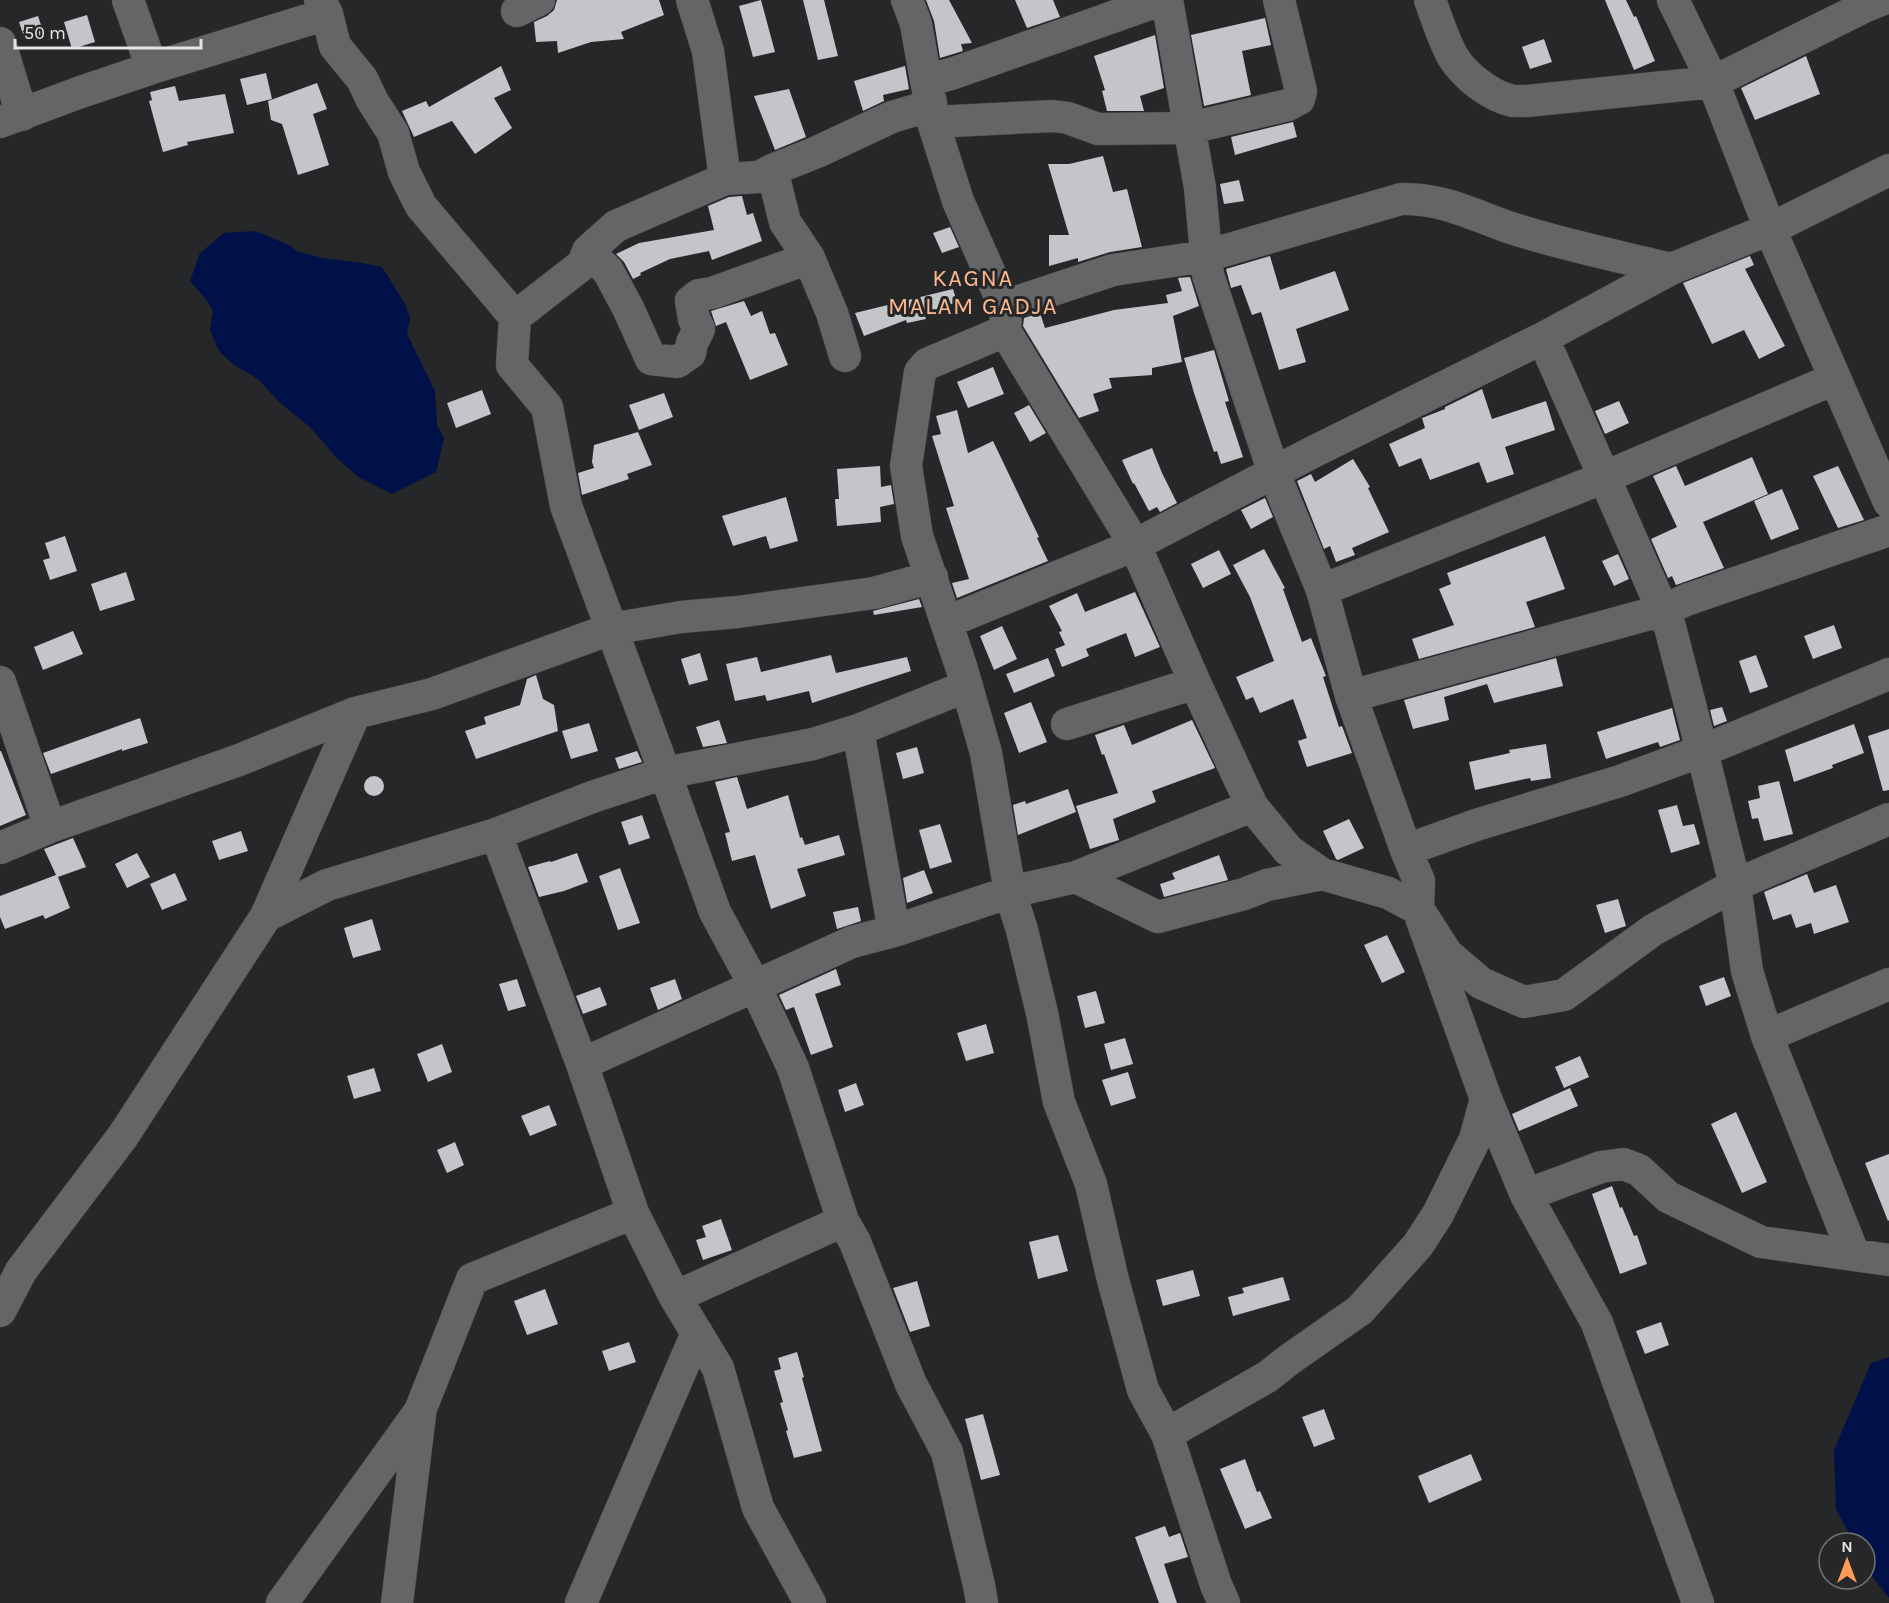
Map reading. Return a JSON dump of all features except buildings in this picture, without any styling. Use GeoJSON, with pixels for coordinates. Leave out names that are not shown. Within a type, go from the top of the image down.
{"type":"FeatureCollection","features":[{"type":"Feature","properties":{"kind":"street"},"geometry":{"type":"LineString","coordinates":[[128,0],[152,68]]}},
{"type":"Feature","properties":{"kind":"street"},"geometry":{"type":"LineString","coordinates":[[692,0],[708,51],[725,179]]}},
{"type":"Feature","properties":{"kind":"street"},"geometry":{"type":"LineString","coordinates":[[907,0],[916,24],[930,102],[958,201],[1004,318],[1135,545],[1252,806],[1288,850],[1322,874],[1388,893],[1418,909],[1447,954],[1481,983],[1524,1002],[1564,996],[1653,930],[1735,885],[1889,819]]}},
{"type":"Feature","properties":{"kind":"street"},"geometry":{"type":"LineString","coordinates":[[516,317],[583,264],[588,251],[616,226],[725,179],[759,177],[892,117],[919,109],[930,102],[954,73],[1161,0]]}},
{"type":"Feature","properties":{"kind":"street"},"geometry":{"type":"LineString","coordinates":[[1167,0],[1200,188],[1208,275],[1274,473],[1322,590],[1351,696],[1419,881],[1418,909],[1486,1099],[1526,1196],[1597,1323],[1698,1603]]}},
{"type":"Feature","properties":{"kind":"street"},"geometry":{"type":"LineString","coordinates":[[930,102],[1068,117],[1098,129],[1190,128],[1288,105],[1299,99],[1301,91],[1279,0]]}},
{"type":"Feature","properties":{"kind":"street"},"geometry":{"type":"LineString","coordinates":[[1430,0],[1454,58],[1463,69],[1478,83],[1494,93],[1512,100],[1527,101],[1713,82],[1872,2]]}},
{"type":"Feature","properties":{"kind":"street"},"geometry":{"type":"LineString","coordinates":[[1673,0],[1713,82],[1770,230],[1889,502]]}},
{"type":"Feature","properties":{"kind":"street"},"geometry":{"type":"LineString","coordinates":[[0,43],[11,119],[78,93],[323,7],[335,46],[362,80],[393,133],[404,172],[421,206],[516,317],[512,365],[547,407],[566,506],[715,912],[755,986],[793,1068],[843,1221],[855,1242],[911,1384],[947,1452],[980,1585],[982,1603]]}},
{"type":"Feature","properties":{"kind":"street"},"geometry":{"type":"LineString","coordinates":[[771,170],[785,222],[809,258],[832,312],[845,356]]}},
{"type":"Feature","properties":{"kind":"street"},"geometry":{"type":"LineString","coordinates":[[947,622],[1135,545],[1311,453],[1543,338],[1671,269],[1770,230],[1889,170]]}},
{"type":"Feature","properties":{"kind":"street"},"geometry":{"type":"LineString","coordinates":[[1224,1603],[1216,1585],[1167,1434],[1143,1390],[1112,1276],[1091,1184],[1059,1102],[1027,951],[1010,892],[986,753],[947,622],[917,536],[906,466],[920,372],[927,364],[1004,318],[1113,270],[1206,255],[1401,199],[1421,198],[1463,209],[1510,228],[1671,269]]}},
{"type":"Feature","properties":{"kind":"street"},"geometry":{"type":"LineString","coordinates":[[588,251],[608,271],[651,359],[677,362],[690,353],[699,329],[694,319],[691,301],[699,295],[712,293],[809,258]]}},
{"type":"Feature","properties":{"kind":"street"},"geometry":{"type":"LineString","coordinates":[[1543,338],[1670,627],[1735,885],[1747,971],[1767,1036],[1854,1255]]}},
{"type":"Feature","properties":{"kind":"street"},"geometry":{"type":"LineString","coordinates":[[1322,590],[1605,477],[1834,379]]}},
{"type":"Feature","properties":{"kind":"street"},"geometry":{"type":"LineString","coordinates":[[1351,696],[1664,610],[1686,600],[1889,530]]}},
{"type":"Feature","properties":{"kind":"street"},"geometry":{"type":"LineString","coordinates":[[0,848],[50,826],[239,760],[355,713],[432,694],[611,629],[681,617],[738,612],[874,593],[932,577]]}},
{"type":"Feature","properties":{"kind":"street"},"geometry":{"type":"LineString","coordinates":[[1406,850],[1476,825],[1629,779],[1889,674]]}},
{"type":"Feature","properties":{"kind":"street"},"geometry":{"type":"LineString","coordinates":[[0,682],[50,826]]}},
{"type":"Feature","properties":{"kind":"street"},"geometry":{"type":"LineString","coordinates":[[1067,724],[1195,683]]}},
{"type":"Feature","properties":{"kind":"street"},"geometry":{"type":"LineString","coordinates":[[266,916],[327,885],[496,834],[665,773],[813,744],[858,730],[967,686]]}},
{"type":"Feature","properties":{"kind":"street"},"geometry":{"type":"LineString","coordinates":[[0,1311],[21,1271],[123,1136],[266,916],[355,713]]}},
{"type":"Feature","properties":{"kind":"street"},"geometry":{"type":"LineString","coordinates":[[858,730],[894,931]]}},
{"type":"Feature","properties":{"kind":"street"},"geometry":{"type":"LineString","coordinates":[[582,1065],[852,942],[894,931],[1010,892],[1076,876],[1252,806]]}},
{"type":"Feature","properties":{"kind":"street"},"geometry":{"type":"LineString","coordinates":[[496,834],[582,1065],[633,1213],[675,1297],[718,1368],[758,1508],[810,1603]]}},
{"type":"Feature","properties":{"kind":"street"},"geometry":{"type":"LineString","coordinates":[[1076,876],[1158,917],[1244,894],[1267,885],[1322,874]]}},
{"type":"Feature","properties":{"kind":"street"},"geometry":{"type":"LineString","coordinates":[[1767,1036],[1889,984]]}},
{"type":"Feature","properties":{"kind":"street"},"geometry":{"type":"LineString","coordinates":[[1167,1434],[1267,1377],[1360,1310],[1418,1245],[1438,1214],[1474,1139],[1486,1099]]}},
{"type":"Feature","properties":{"kind":"street"},"geometry":{"type":"LineString","coordinates":[[1526,1196],[1600,1167],[1623,1164],[1639,1170],[1668,1197],[1761,1242],[1889,1260]]}},
{"type":"Feature","properties":{"kind":"street"},"geometry":{"type":"LineString","coordinates":[[282,1603],[420,1411],[472,1278],[633,1213]]}},
{"type":"Feature","properties":{"kind":"street"},"geometry":{"type":"LineString","coordinates":[[675,1297],[843,1221]]}},
{"type":"Feature","properties":{"kind":"street"},"geometry":{"type":"LineString","coordinates":[[581,1603],[697,1333]]}},
{"type":"Feature","properties":{"kind":"street"},"geometry":{"type":"LineString","coordinates":[[397,1603],[420,1411]]}},
{"type":"Feature","properties":{"kind":"shaded area"},"geometry":{"type":"Polygon","coordinates":[[[256,231],[291,246],[296,251],[322,258],[382,267],[405,304],[410,318],[407,334],[435,391],[437,426],[444,438],[436,472],[392,494],[357,476],[335,456],[310,427],[280,403],[258,379],[234,365],[219,351],[210,330],[213,311],[190,281],[200,253],[224,233],[256,231]]]}},
{"type":"Feature","properties":{"kind":"shaded area"},"geometry":{"type":"Polygon","coordinates":[[[1889,1357],[1889,1598],[1877,1582],[1877,1531],[1848,1531],[1836,1509],[1834,1450],[1871,1363],[1889,1357]]]}},
{"type":"Feature","properties":{"kind":"district","name":"KAGNA MALAM GADJA"},"geometry":{"type":"Point","coordinates":[973,292]}}]}
